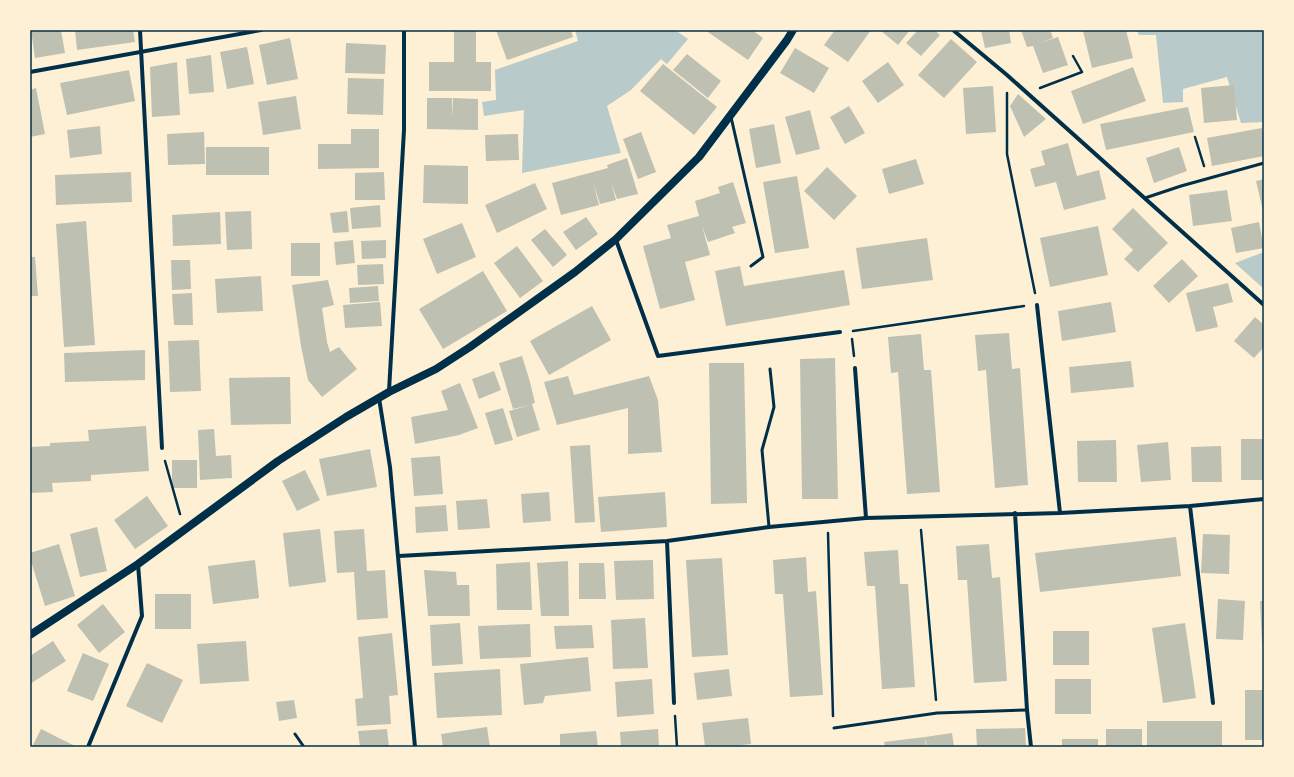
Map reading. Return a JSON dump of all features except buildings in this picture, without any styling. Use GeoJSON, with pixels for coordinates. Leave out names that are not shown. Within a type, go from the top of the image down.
{"type":"FeatureCollection","features":[{"type":"Feature","properties":{"kind":"main road"},"geometry":{"type":"LineString","coordinates":[[30,635],[138,564],[278,461],[346,417],[389,392],[436,369],[470,347],[575,272],[616,239],[699,157],[793,30]]}},
{"type":"Feature","properties":{"kind":"street"},"geometry":{"type":"LineString","coordinates":[[140,30],[162,448]]}},
{"type":"Feature","properties":{"kind":"street"},"geometry":{"type":"LineString","coordinates":[[30,72],[261,30]]}},
{"type":"Feature","properties":{"kind":"street"},"geometry":{"type":"LineString","coordinates":[[389,392],[404,130],[404,30]]}},
{"type":"Feature","properties":{"kind":"street"},"geometry":{"type":"LineString","coordinates":[[953,30],[1007,75],[1264,305]]}},
{"type":"Feature","properties":{"kind":"street"},"geometry":{"type":"LineString","coordinates":[[616,239],[658,356],[840,332]]}},
{"type":"Feature","properties":{"kind":"street"},"geometry":{"type":"LineString","coordinates":[[1037,305],[1060,513]]}},
{"type":"Feature","properties":{"kind":"street"},"geometry":{"type":"LineString","coordinates":[[855,368],[866,518]]}},
{"type":"Feature","properties":{"kind":"street"},"geometry":{"type":"LineString","coordinates":[[379,398],[390,467],[416,747]]}},
{"type":"Feature","properties":{"kind":"street"},"geometry":{"type":"LineString","coordinates":[[399,556],[667,541],[769,527],[866,518],[1060,513],[1190,506],[1264,499]]}},
{"type":"Feature","properties":{"kind":"street"},"geometry":{"type":"LineString","coordinates":[[1190,506],[1213,703]]}},
{"type":"Feature","properties":{"kind":"street"},"geometry":{"type":"LineString","coordinates":[[1015,513],[1027,710],[1031,747]]}},
{"type":"Feature","properties":{"kind":"street"},"geometry":{"type":"LineString","coordinates":[[667,541],[674,703]]}},
{"type":"Feature","properties":{"kind":"street"},"geometry":{"type":"LineString","coordinates":[[88,747],[142,616],[138,564]]}},
{"type":"Feature","properties":{"kind":"lane"},"geometry":{"type":"LineString","coordinates":[[731,115],[763,256],[751,266]]}},
{"type":"Feature","properties":{"kind":"lane"},"geometry":{"type":"LineString","coordinates":[[1145,198],[1181,186],[1264,163]]}},
{"type":"Feature","properties":{"kind":"lane"},"geometry":{"type":"LineString","coordinates":[[769,527],[762,450],[774,407],[770,369]]}},
{"type":"Feature","properties":{"kind":"lane"},"geometry":{"type":"LineString","coordinates":[[834,728],[937,713],[1027,710]]}},
{"type":"Feature","properties":{"kind":"lane"},"geometry":{"type":"LineString","coordinates":[[295,734],[304,747]]}},
{"type":"Feature","properties":{"kind":"path"},"geometry":{"type":"LineString","coordinates":[[1026,93],[1082,72],[1073,56]]}},
{"type":"Feature","properties":{"kind":"path"},"geometry":{"type":"LineString","coordinates":[[850,331],[1037,305],[1007,154],[1007,75]]}},
{"type":"Feature","properties":{"kind":"path"},"geometry":{"type":"LineString","coordinates":[[162,448],[185,530]]}},
{"type":"Feature","properties":{"kind":"path"},"geometry":{"type":"LineString","coordinates":[[919,516],[937,713]]}},
{"type":"Feature","properties":{"kind":"path"},"geometry":{"type":"LineString","coordinates":[[828,521],[834,728]]}},
{"type":"Feature","properties":{"kind":"path"},"geometry":{"type":"LineString","coordinates":[[676,730],[677,747]]}},
{"type":"Feature","properties":{"kind":"shaded area"},"geometry":{"type":"Polygon","coordinates":[[[575,30],[675,30],[688,39],[667,64],[661,59],[631,90],[607,106],[621,153],[522,173],[524,110],[484,116],[482,102],[496,100],[495,70],[578,41],[575,30]]]}},
{"type":"Feature","properties":{"kind":"shaded area"},"geometry":{"type":"Polygon","coordinates":[[[1137,30],[1264,30],[1264,122],[1241,123],[1227,77],[1183,89],[1183,102],[1163,103],[1156,35],[1139,35],[1137,30]]]}},
{"type":"Feature","properties":{"kind":"shaded area"},"geometry":{"type":"Polygon","coordinates":[[[1264,252],[1264,289],[1235,263],[1264,252]]]}}]}
